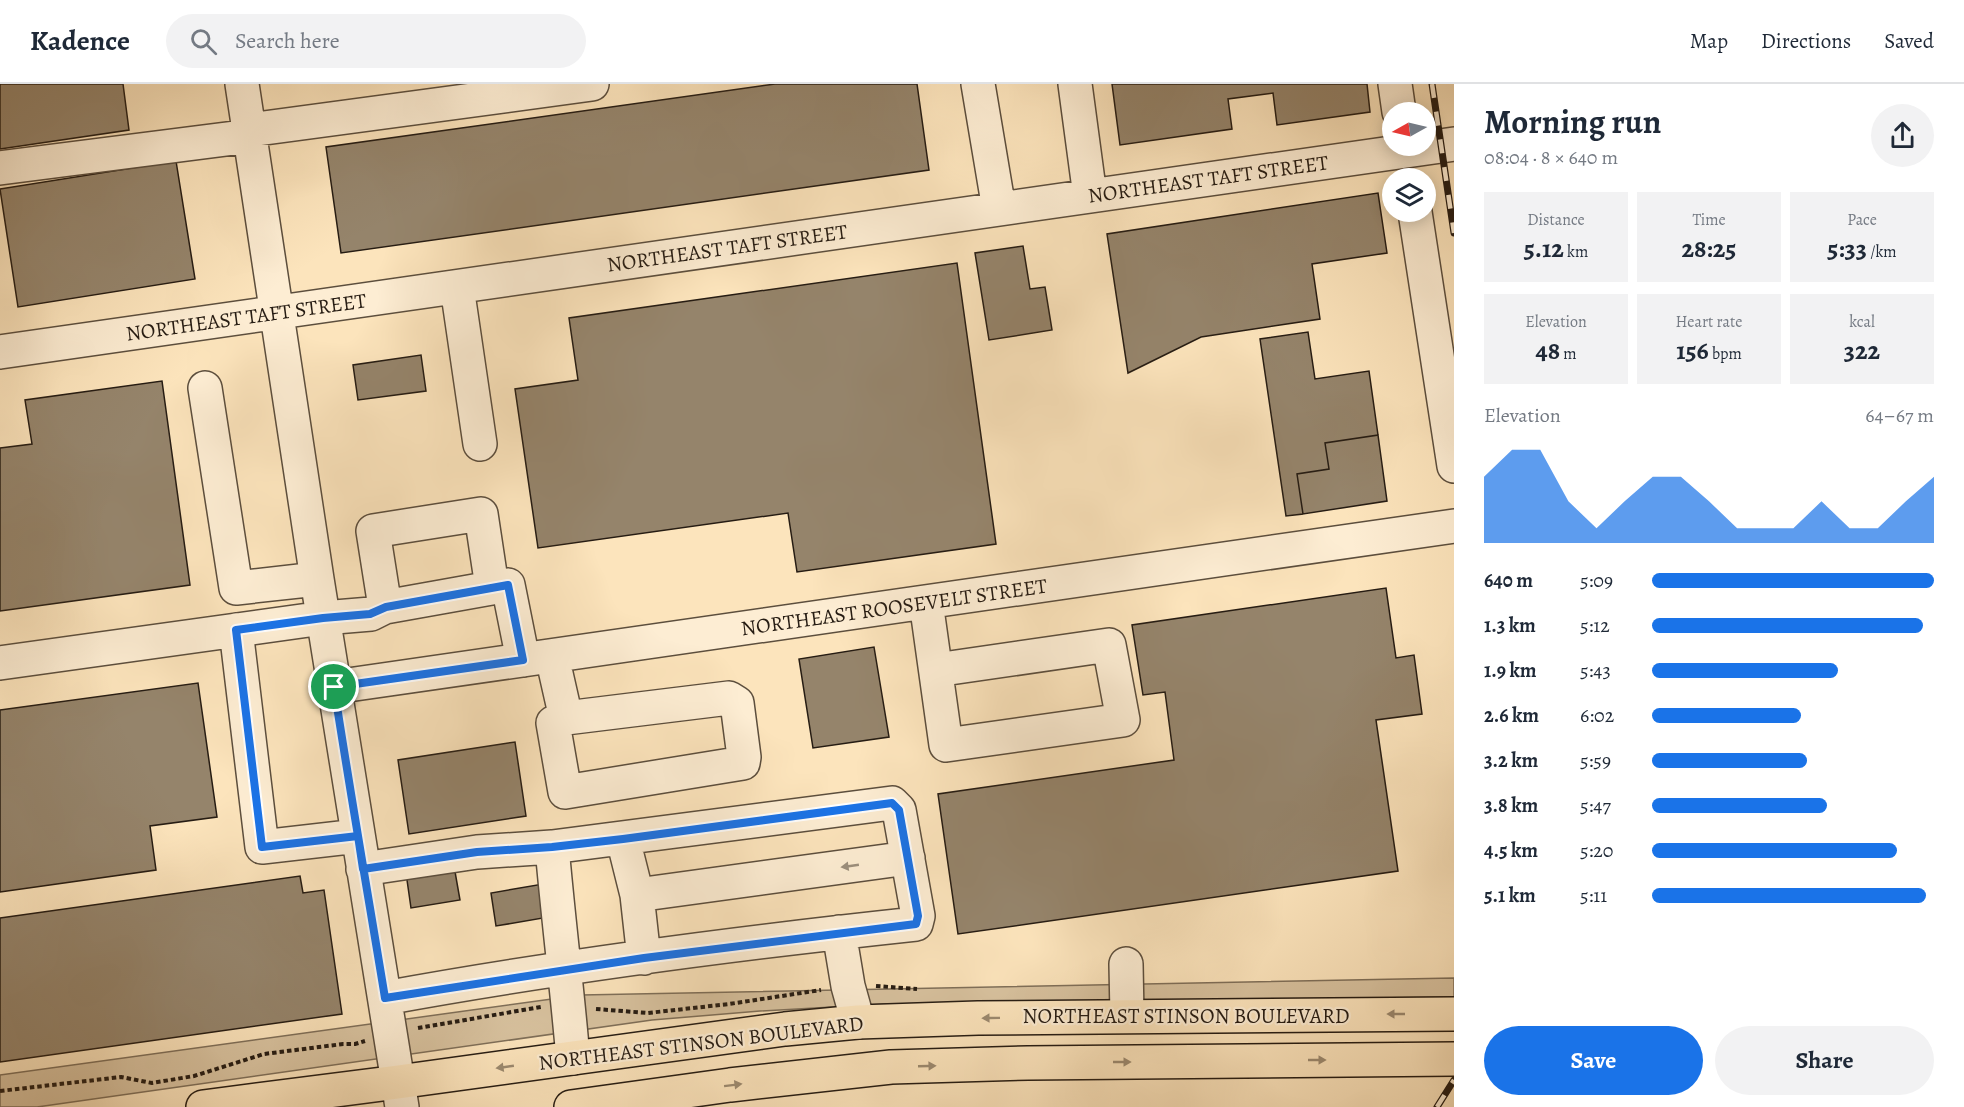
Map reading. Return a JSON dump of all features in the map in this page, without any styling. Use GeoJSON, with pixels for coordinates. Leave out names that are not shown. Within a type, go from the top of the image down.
{"type":"FeatureCollection","features":[{"type":"Feature","properties":{"kind":"main road","name":"NORTHEAST STINSON BOULEVARD"},"geometry":{"type":"LineString","coordinates":[[203,1107],[400,1095],[573,1058],[785,1029],[858,1022],[1127,1016],[1454,1014]]}},
{"type":"Feature","properties":{"kind":"main road"},"geometry":{"type":"LineString","coordinates":[[571,1107],[730,1085],[891,1067],[1029,1063],[1454,1059]]}},
{"type":"Feature","properties":{"kind":"street"},"geometry":{"type":"LineString","coordinates":[[242,84],[323,618],[400,1095]]}},
{"type":"Feature","properties":{"kind":"street"},"geometry":{"type":"LineString","coordinates":[[0,168],[592,84]]}},
{"type":"Feature","properties":{"kind":"street"},"geometry":{"type":"LineString","coordinates":[[978,84],[999,209]]}},
{"type":"Feature","properties":{"kind":"street"},"geometry":{"type":"LineString","coordinates":[[1075,84],[1090,196]]}},
{"type":"Feature","properties":{"kind":"street"},"geometry":{"type":"LineString","coordinates":[[1395,84],[1398,102]]}},
{"type":"Feature","properties":{"kind":"street","name":"NORTHEAST TAFT STREET"},"geometry":{"type":"LineString","coordinates":[[0,352],[1090,196],[1406,158],[1454,144]]}},
{"type":"Feature","properties":{"kind":"street"},"geometry":{"type":"LineString","coordinates":[[1417,222],[1454,466]]}},
{"type":"Feature","properties":{"kind":"street"},"geometry":{"type":"LineString","coordinates":[[457,287],[480,444]]}},
{"type":"Feature","properties":{"kind":"street"},"geometry":{"type":"LineString","coordinates":[[205,388],[236,588],[317,579]]}},
{"type":"Feature","properties":{"kind":"street"},"geometry":{"type":"LineString","coordinates":[[386,607],[373,531],[480,514],[492,587]]}},
{"type":"Feature","properties":{"kind":"street","name":"NORTHEAST ROOSEVELT STREET"},"geometry":{"type":"LineString","coordinates":[[334,687],[1454,526]]}},
{"type":"Feature","properties":{"kind":"street"},"geometry":{"type":"LineString","coordinates":[[0,663],[323,618],[370,614],[386,607],[508,585],[566,718]]}},
{"type":"Feature","properties":{"kind":"street"},"geometry":{"type":"LineString","coordinates":[[927,602],[936,670],[946,745],[1123,720],[1109,645],[936,670]]}},
{"type":"Feature","properties":{"kind":"street"},"geometry":{"type":"LineString","coordinates":[[236,630],[262,847],[358,836]]}},
{"type":"Feature","properties":{"kind":"street"},"geometry":{"type":"LineString","coordinates":[[729,698],[737,703],[743,763],[565,792],[553,723],[566,718],[729,698]]}},
{"type":"Feature","properties":{"kind":"street"},"geometry":{"type":"LineString","coordinates":[[363,869],[477,852],[623,839],[892,803],[899,810],[918,916],[916,924],[839,932],[564,969],[385,998]]}},
{"type":"Feature","properties":{"kind":"street"},"geometry":{"type":"LineString","coordinates":[[623,839],[637,895],[644,958]]}},
{"type":"Feature","properties":{"kind":"street"},"geometry":{"type":"LineString","coordinates":[[552,847],[573,1058]]}},
{"type":"Feature","properties":{"kind":"street"},"geometry":{"type":"LineString","coordinates":[[637,895],[908,858]]}},
{"type":"Feature","properties":{"kind":"street"},"geometry":{"type":"LineString","coordinates":[[839,932],[848,986],[858,1022]]}},
{"type":"Feature","properties":{"kind":"street"},"geometry":{"type":"LineString","coordinates":[[1126,964],[1127,1016]]}},
{"type":"Feature","properties":{"kind":"path"},"geometry":{"type":"LineString","coordinates":[[0,1091],[121,1077],[152,1083],[194,1076],[264,1054],[355,1044]]}},
{"type":"Feature","properties":{"kind":"shaded area"},"geometry":{"type":"Polygon","coordinates":[[[1454,978],[1454,997],[885,1004],[652,1020],[37,1107],[0,1107],[0,1075],[581,995],[1454,978]]]}},
{"type":"Feature","properties":{"kind":"building"},"geometry":{"type":"Polygon","coordinates":[[[0,84],[123,84],[129,130],[0,149],[0,84]]]}},
{"type":"Feature","properties":{"kind":"building"},"geometry":{"type":"Polygon","coordinates":[[[775,84],[917,84],[929,170],[341,253],[326,147],[775,84]]]}},
{"type":"Feature","properties":{"kind":"building"},"geometry":{"type":"Polygon","coordinates":[[[1112,84],[1367,84],[1370,112],[1277,125],[1273,93],[1228,99],[1232,129],[1120,145],[1112,84]]]}},
{"type":"Feature","properties":{"kind":"building"},"geometry":{"type":"Polygon","coordinates":[[[176,161],[195,279],[18,307],[0,189],[176,161]]]}},
{"type":"Feature","properties":{"kind":"building"},"geometry":{"type":"Polygon","coordinates":[[[1378,193],[1387,253],[1312,264],[1320,319],[1201,337],[1128,373],[1107,234],[1378,193]]]}},
{"type":"Feature","properties":{"kind":"building"},"geometry":{"type":"Polygon","coordinates":[[[1023,246],[1030,289],[1045,287],[1052,330],[989,340],[975,253],[1023,246]]]}},
{"type":"Feature","properties":{"kind":"building"},"geometry":{"type":"Polygon","coordinates":[[[957,263],[996,544],[797,572],[788,513],[538,548],[515,389],[578,380],[569,318],[957,263]]]}},
{"type":"Feature","properties":{"kind":"building"},"geometry":{"type":"Polygon","coordinates":[[[1308,332],[1315,379],[1369,371],[1378,435],[1325,443],[1329,469],[1297,474],[1303,514],[1286,516],[1260,339],[1308,332]]]}},
{"type":"Feature","properties":{"kind":"building"},"geometry":{"type":"Polygon","coordinates":[[[421,355],[426,391],[358,400],[353,365],[421,355]]]}},
{"type":"Feature","properties":{"kind":"building"},"geometry":{"type":"Polygon","coordinates":[[[162,381],[190,585],[0,611],[0,448],[32,444],[25,400],[162,381]]]}},
{"type":"Feature","properties":{"kind":"building"},"geometry":{"type":"Polygon","coordinates":[[[1378,435],[1387,501],[1303,514],[1297,474],[1329,469],[1325,443],[1378,435]]]}},
{"type":"Feature","properties":{"kind":"building"},"geometry":{"type":"Polygon","coordinates":[[[1386,588],[1396,658],[1414,655],[1422,714],[1376,720],[1398,871],[958,934],[938,794],[1174,760],[1165,692],[1143,695],[1132,625],[1386,588]]]}},
{"type":"Feature","properties":{"kind":"building"},"geometry":{"type":"Polygon","coordinates":[[[874,647],[889,737],[813,748],[799,659],[874,647]]]}},
{"type":"Feature","properties":{"kind":"building"},"geometry":{"type":"Polygon","coordinates":[[[198,683],[217,817],[150,826],[156,870],[0,892],[0,710],[198,683]]]}},
{"type":"Feature","properties":{"kind":"building"},"geometry":{"type":"Polygon","coordinates":[[[515,742],[526,816],[409,834],[398,760],[515,742]]]}},
{"type":"Feature","properties":{"kind":"building"},"geometry":{"type":"Polygon","coordinates":[[[454,866],[460,900],[411,908],[406,873],[454,866]]]}},
{"type":"Feature","properties":{"kind":"building"},"geometry":{"type":"Polygon","coordinates":[[[300,876],[303,893],[324,890],[342,1014],[0,1062],[0,918],[300,876]]]}},
{"type":"Feature","properties":{"kind":"building"},"geometry":{"type":"Polygon","coordinates":[[[543,884],[549,917],[496,926],[491,893],[543,884]]]}},
{"type":"Feature","properties":{"kind":"railway"},"geometry":{"type":"LineString","coordinates":[[1432,84],[1454,233]]}},
{"type":"Feature","properties":{"kind":"railway"},"geometry":{"type":"LineString","coordinates":[[1437,1107],[1454,1080]]}},
{"type":"Feature","properties":{"kind":"route"},"geometry":{"type":"LineString","coordinates":[[334,687],[358,836],[363,869],[385,998],[564,969],[839,932],[916,924],[918,916],[899,810],[892,803],[623,839],[477,852],[363,869],[358,836],[262,847],[236,630],[370,614],[386,607],[508,585],[523,660],[334,687]]}}]}
